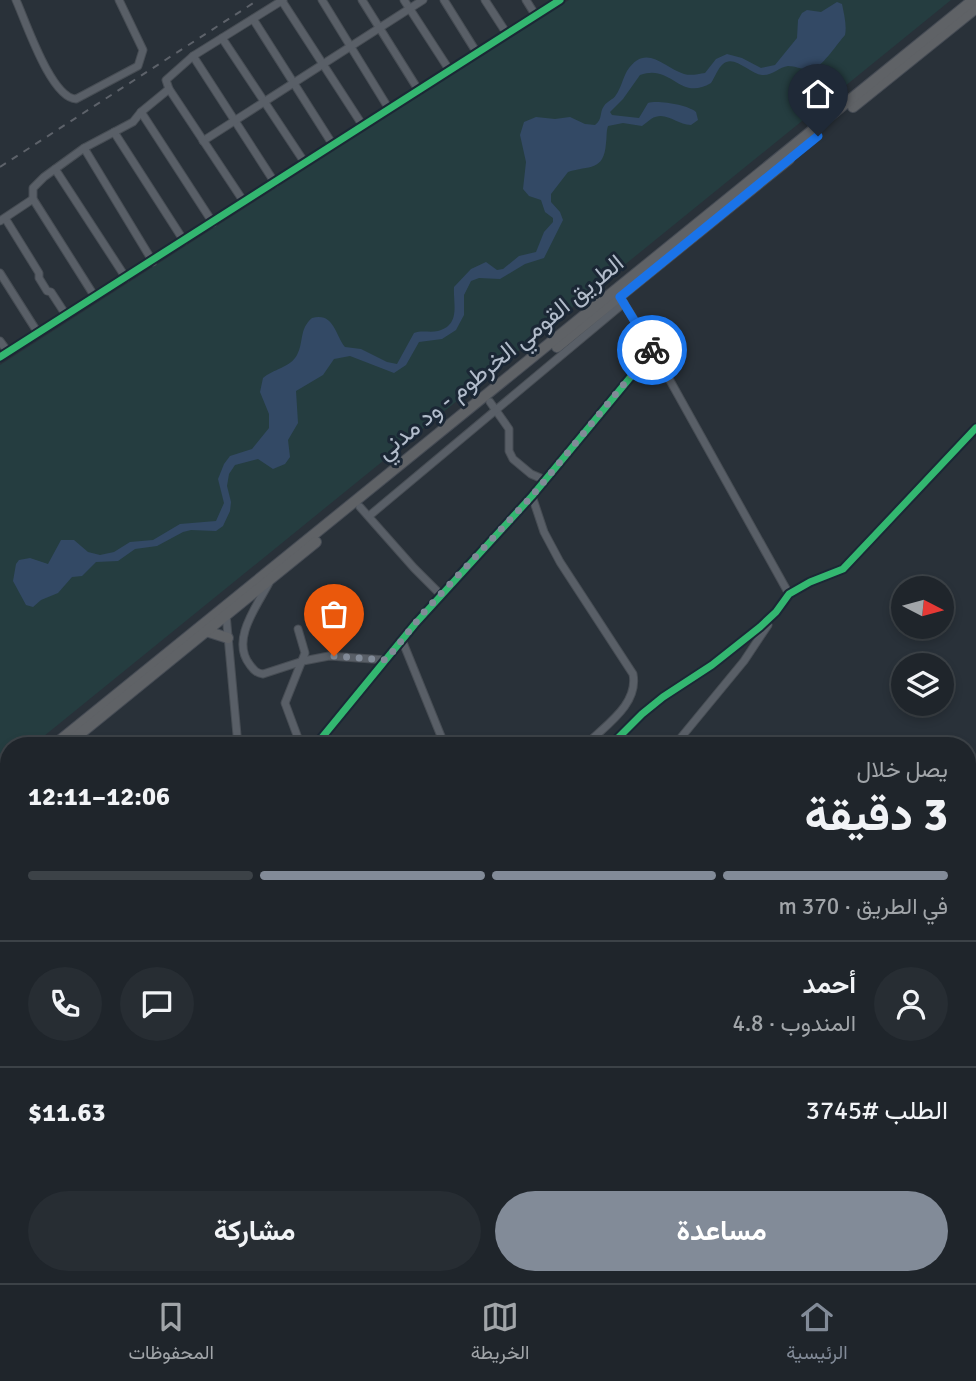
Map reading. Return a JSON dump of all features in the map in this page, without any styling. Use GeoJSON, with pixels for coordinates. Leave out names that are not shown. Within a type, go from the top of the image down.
{"type":"FeatureCollection","features":[{"type":"Feature","properties":{"kind":"highway","name":"الطريق القومي الخرطوم - ود مدني"},"geometry":{"type":"LineString","coordinates":[[76,737],[206,631],[226,611],[493,406],[973,0]]}},
{"type":"Feature","properties":{"kind":"highway","name":"الطريق القومي الخرطوم - ود مدني"},"geometry":{"type":"LineString","coordinates":[[65,737],[620,297],[976,8]]}},
{"type":"Feature","properties":{"kind":"highway"},"geometry":{"type":"LineString","coordinates":[[206,631],[228,638]]}},
{"type":"Feature","properties":{"kind":"street"},"geometry":{"type":"LineString","coordinates":[[16,0],[49,75],[71,100],[135,68],[142,58],[144,50],[119,0]]}},
{"type":"Feature","properties":{"kind":"street"},"geometry":{"type":"LineString","coordinates":[[322,0],[389,109]]}},
{"type":"Feature","properties":{"kind":"street"},"geometry":{"type":"LineString","coordinates":[[362,0],[419,90]]}},
{"type":"Feature","properties":{"kind":"street"},"geometry":{"type":"LineString","coordinates":[[404,0],[450,71]]}},
{"type":"Feature","properties":{"kind":"street"},"geometry":{"type":"LineString","coordinates":[[203,141],[423,0]]}},
{"type":"Feature","properties":{"kind":"street"},"geometry":{"type":"LineString","coordinates":[[444,0],[477,53]]}},
{"type":"Feature","properties":{"kind":"street"},"geometry":{"type":"LineString","coordinates":[[485,0],[507,34]]}},
{"type":"Feature","properties":{"kind":"street"},"geometry":{"type":"LineString","coordinates":[[526,0],[536,16]]}},
{"type":"Feature","properties":{"kind":"street"},"geometry":{"type":"LineString","coordinates":[[0,357],[561,0]]}},
{"type":"Feature","properties":{"kind":"street"},"geometry":{"type":"LineString","coordinates":[[244,202],[166,84],[169,76],[193,56],[279,1],[363,126]]}},
{"type":"Feature","properties":{"kind":"street"},"geometry":{"type":"LineString","coordinates":[[253,19],[333,145]]}},
{"type":"Feature","properties":{"kind":"street"},"geometry":{"type":"LineString","coordinates":[[222,38],[305,163]]}},
{"type":"Feature","properties":{"kind":"street"},"geometry":{"type":"LineString","coordinates":[[193,56],[275,183]]}},
{"type":"Feature","properties":{"kind":"street"},"geometry":{"type":"LineString","coordinates":[[95,297],[33,199],[33,188],[84,148],[133,122],[169,89]]}},
{"type":"Feature","properties":{"kind":"street"},"geometry":{"type":"LineString","coordinates":[[141,112],[213,223]]}},
{"type":"Feature","properties":{"kind":"street"},"geometry":{"type":"LineString","coordinates":[[114,132],[184,241]]}},
{"type":"Feature","properties":{"kind":"street"},"geometry":{"type":"LineString","coordinates":[[84,148],[153,262]]}},
{"type":"Feature","properties":{"kind":"street"},"geometry":{"type":"LineString","coordinates":[[55,169],[126,278]]}},
{"type":"Feature","properties":{"kind":"street"},"geometry":{"type":"LineString","coordinates":[[33,199],[2,219],[39,273],[47,291],[51,292],[66,315]]}},
{"type":"Feature","properties":{"kind":"street"},"geometry":{"type":"LineString","coordinates":[[0,273],[38,333]]}},
{"type":"Feature","properties":{"kind":"street"},"geometry":{"type":"LineString","coordinates":[[620,297],[653,350],[789,594]]}},
{"type":"Feature","properties":{"kind":"street"},"geometry":{"type":"LineString","coordinates":[[0,341],[8,352]]}},
{"type":"Feature","properties":{"kind":"street"},"geometry":{"type":"LineString","coordinates":[[322,737],[441,595],[532,496],[653,350]]}},
{"type":"Feature","properties":{"kind":"street"},"geometry":{"type":"LineString","coordinates":[[369,516],[493,406],[509,429],[509,451],[513,459],[531,474],[545,480]]}},
{"type":"Feature","properties":{"kind":"street"},"geometry":{"type":"LineString","coordinates":[[681,737],[744,661],[789,594],[802,585],[843,569],[976,428]]}},
{"type":"Feature","properties":{"kind":"street"},"geometry":{"type":"LineString","coordinates":[[532,496],[540,522],[555,553],[633,674],[634,686],[626,706],[594,737]]}},
{"type":"Feature","properties":{"kind":"street"},"geometry":{"type":"LineString","coordinates":[[360,507],[441,595]]}},
{"type":"Feature","properties":{"kind":"street"},"geometry":{"type":"LineString","coordinates":[[270,579],[245,631],[242,646],[247,661],[260,673],[334,656],[386,660]]}},
{"type":"Feature","properties":{"kind":"street"},"geometry":{"type":"LineString","coordinates":[[226,611],[237,737]]}},
{"type":"Feature","properties":{"kind":"street"},"geometry":{"type":"LineString","coordinates":[[619,737],[663,697],[712,665],[776,612]]}},
{"type":"Feature","properties":{"kind":"street"},"geometry":{"type":"LineString","coordinates":[[298,629],[305,646],[303,661],[285,703],[298,737]]}},
{"type":"Feature","properties":{"kind":"street"},"geometry":{"type":"LineString","coordinates":[[402,640],[441,737]]}},
{"type":"Feature","properties":{"kind":"green space"},"geometry":{"type":"Polygon","coordinates":[[[569,0],[951,0],[43,737],[0,737],[0,365],[569,0]]]}},
{"type":"Feature","properties":{"kind":"water"},"geometry":{"type":"Polygon","coordinates":[[[837,2],[842,4],[845,35],[815,68],[788,66],[762,75],[732,61],[723,64],[711,83],[700,88],[683,86],[660,74],[640,75],[610,112],[612,115],[639,118],[648,103],[659,102],[692,109],[698,120],[691,125],[661,116],[642,126],[623,123],[608,126],[605,152],[599,163],[568,172],[551,194],[551,202],[563,220],[544,258],[525,264],[500,279],[479,278],[471,281],[464,295],[464,315],[456,330],[442,339],[419,342],[406,365],[394,373],[350,356],[334,359],[323,375],[296,391],[298,423],[288,440],[290,457],[285,464],[273,469],[258,459],[235,465],[229,474],[227,486],[230,511],[223,526],[216,531],[183,532],[157,546],[135,549],[118,561],[96,562],[82,576],[72,577],[58,593],[41,600],[33,607],[26,605],[13,581],[16,564],[19,560],[30,558],[48,564],[61,540],[74,540],[88,552],[100,555],[114,552],[130,542],[153,540],[180,524],[216,521],[224,503],[218,479],[224,464],[230,456],[252,449],[269,428],[269,414],[260,392],[263,378],[294,359],[303,331],[312,318],[325,318],[329,321],[345,347],[361,349],[397,364],[414,333],[438,331],[450,324],[454,313],[454,287],[471,269],[486,262],[497,270],[503,269],[519,256],[536,252],[553,218],[545,212],[541,200],[529,196],[523,189],[526,162],[520,135],[524,122],[536,117],[570,117],[595,125],[604,106],[618,92],[627,71],[641,58],[655,59],[689,75],[705,73],[716,59],[727,54],[761,68],[775,65],[797,38],[798,20],[802,13],[807,10],[821,12],[837,2]]]}},
{"type":"Feature","properties":{"kind":"railway"},"geometry":{"type":"LineString","coordinates":[[0,167],[258,0]]}},
{"type":"Feature","properties":{"kind":"cycle path"},"geometry":{"type":"LineString","coordinates":[[0,357],[560,0]]}},
{"type":"Feature","properties":{"kind":"cycle path"},"geometry":{"type":"LineString","coordinates":[[322,737],[415,624],[532,496],[653,350]]}},
{"type":"Feature","properties":{"kind":"cycle path"},"geometry":{"type":"LineString","coordinates":[[619,737],[663,697],[712,665],[760,627],[776,612],[789,594],[843,569],[976,428]]}},
{"type":"Feature","properties":{"kind":"way so far"},"geometry":{"type":"LineString","coordinates":[[334,656],[386,660],[425,611],[532,496],[652,350]]}},
{"type":"Feature","properties":{"kind":"route"},"geometry":{"type":"LineString","coordinates":[[652,350],[620,297],[818,136]]}}]}
